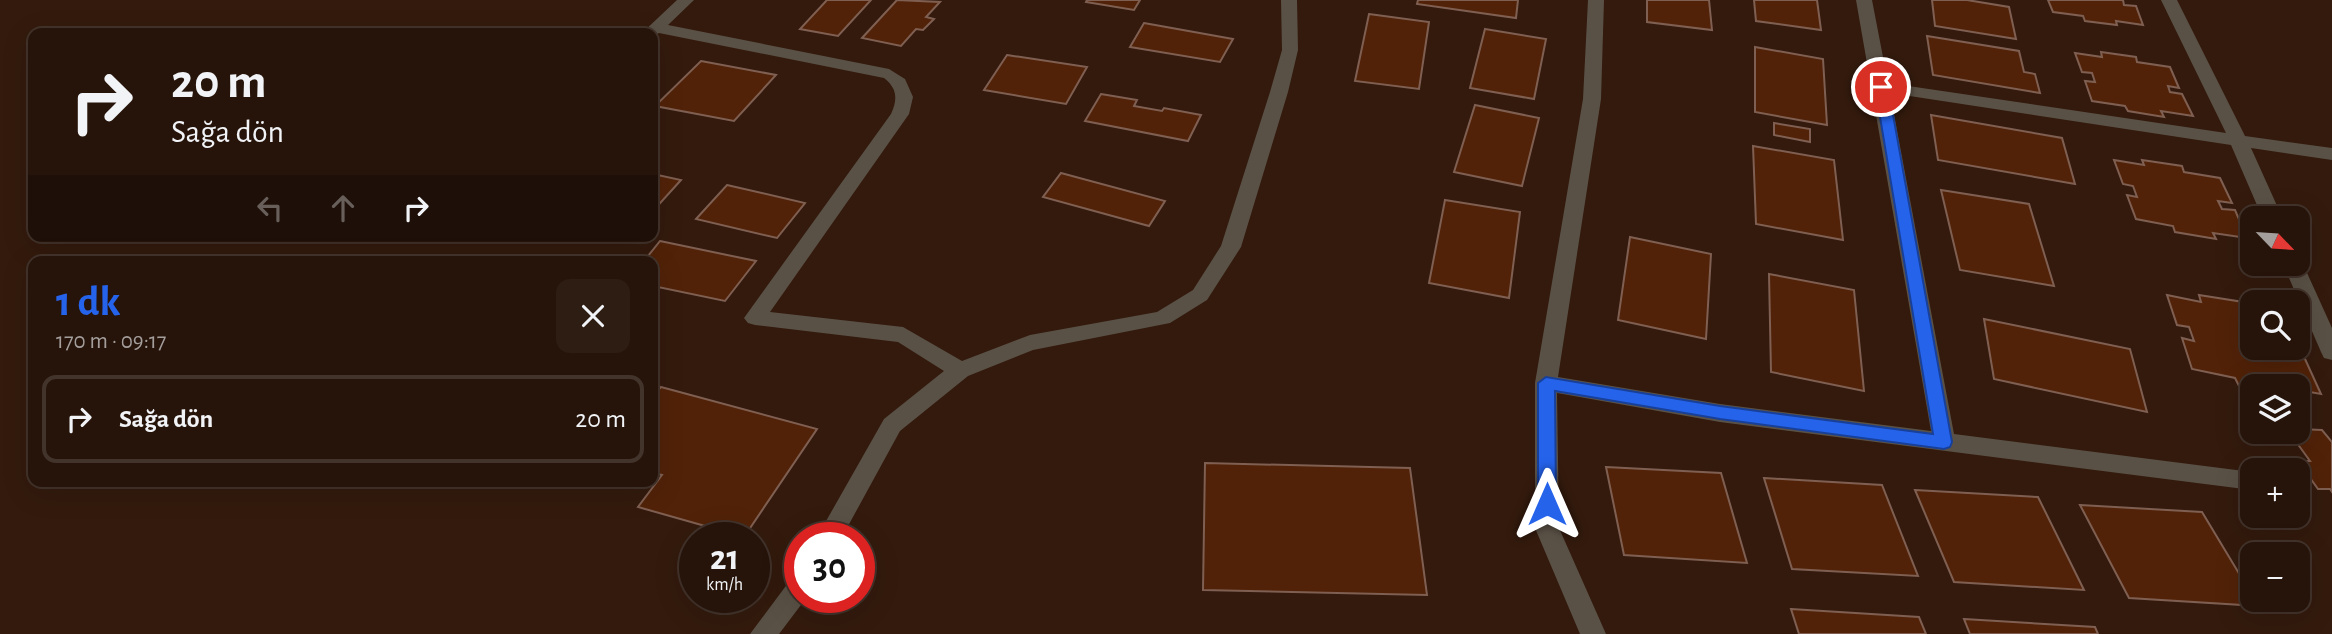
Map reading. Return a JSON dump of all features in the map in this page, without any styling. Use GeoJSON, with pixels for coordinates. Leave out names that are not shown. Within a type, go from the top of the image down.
{"type":"FeatureCollection","features":[{"type":"Feature","properties":{"kind":"street"},"geometry":{"type":"LineString","coordinates":[[656,28],[686,0]]}},
{"type":"Feature","properties":{"kind":"street"},"geometry":{"type":"LineString","coordinates":[[838,522],[892,425],[960,370],[1030,343],[1163,318],[1200,295],[1231,247],[1279,92],[1290,50],[1289,0]]}},
{"type":"Feature","properties":{"kind":"street"},"geometry":{"type":"LineString","coordinates":[[1593,634],[1547,528],[1546,383],[1592,99],[1596,0]]}},
{"type":"Feature","properties":{"kind":"street"},"geometry":{"type":"LineString","coordinates":[[1864,0],[1944,442]]}},
{"type":"Feature","properties":{"kind":"street"},"geometry":{"type":"LineString","coordinates":[[2169,0],[2239,141],[2267,206]]}},
{"type":"Feature","properties":{"kind":"street"},"geometry":{"type":"LineString","coordinates":[[658,32],[889,74],[897,80],[906,95],[900,114],[755,318],[903,335],[960,370]]}},
{"type":"Feature","properties":{"kind":"street"},"geometry":{"type":"LineString","coordinates":[[1881,87],[2332,154]]}},
{"type":"Feature","properties":{"kind":"street"},"geometry":{"type":"LineString","coordinates":[[2298,276],[2332,352]]}},
{"type":"Feature","properties":{"kind":"street"},"geometry":{"type":"LineString","coordinates":[[1546,383],[1720,413],[2240,479]]}},
{"type":"Feature","properties":{"kind":"street"},"geometry":{"type":"LineString","coordinates":[[763,634],[784,607]]}},
{"type":"Feature","properties":{"kind":"building"},"geometry":{"type":"Polygon","coordinates":[[[827,0],[871,0],[838,36],[800,29],[827,0]]]}},
{"type":"Feature","properties":{"kind":"building"},"geometry":{"type":"Polygon","coordinates":[[[897,0],[940,2],[926,17],[934,19],[923,30],[916,29],[901,46],[862,38],[897,0]]]}},
{"type":"Feature","properties":{"kind":"building"},"geometry":{"type":"Polygon","coordinates":[[[1140,0],[1134,10],[1086,2],[1140,0]]]}},
{"type":"Feature","properties":{"kind":"building"},"geometry":{"type":"Polygon","coordinates":[[[1418,0],[1518,0],[1516,18],[1417,4],[1418,0]]]}},
{"type":"Feature","properties":{"kind":"building"},"geometry":{"type":"Polygon","coordinates":[[[1647,0],[1709,0],[1712,30],[1647,22],[1647,0]]]}},
{"type":"Feature","properties":{"kind":"building"},"geometry":{"type":"Polygon","coordinates":[[[1754,0],[1817,0],[1821,30],[1756,21],[1754,0]]]}},
{"type":"Feature","properties":{"kind":"building"},"geometry":{"type":"Polygon","coordinates":[[[1932,0],[1967,0],[2009,7],[2016,39],[1935,26],[1932,0]]]}},
{"type":"Feature","properties":{"kind":"building"},"geometry":{"type":"Polygon","coordinates":[[[2048,0],[2123,0],[2124,5],[2136,6],[2143,25],[2116,21],[2117,25],[2085,21],[2083,16],[2053,12],[2048,0]]]}},
{"type":"Feature","properties":{"kind":"building"},"geometry":{"type":"Polygon","coordinates":[[[1369,14],[1429,22],[1419,89],[1355,81],[1369,14]]]}},
{"type":"Feature","properties":{"kind":"building"},"geometry":{"type":"Polygon","coordinates":[[[1144,23],[1233,39],[1220,62],[1130,47],[1144,23]]]}},
{"type":"Feature","properties":{"kind":"building"},"geometry":{"type":"Polygon","coordinates":[[[1485,29],[1546,39],[1534,99],[1470,88],[1485,29]]]}},
{"type":"Feature","properties":{"kind":"building"},"geometry":{"type":"Polygon","coordinates":[[[1927,36],[2019,51],[2024,72],[2035,74],[2040,93],[1933,75],[1927,36]]]}},
{"type":"Feature","properties":{"kind":"building"},"geometry":{"type":"Polygon","coordinates":[[[1755,47],[1823,59],[1827,125],[1755,112],[1755,47]]]}},
{"type":"Feature","properties":{"kind":"building"},"geometry":{"type":"Polygon","coordinates":[[[2101,52],[2136,57],[2137,62],[2170,67],[2179,88],[2168,86],[2170,92],[2182,94],[2193,116],[2161,111],[2164,117],[2128,111],[2125,106],[2092,101],[2085,81],[2095,82],[2092,73],[2082,72],[2075,53],[2102,57],[2101,52]]]}},
{"type":"Feature","properties":{"kind":"building"},"geometry":{"type":"Polygon","coordinates":[[[1007,55],[1087,67],[1066,104],[984,90],[1007,55]]]}},
{"type":"Feature","properties":{"kind":"building"},"geometry":{"type":"Polygon","coordinates":[[[701,61],[776,75],[734,121],[658,107],[658,103],[701,61]]]}},
{"type":"Feature","properties":{"kind":"building"},"geometry":{"type":"Polygon","coordinates":[[[1101,94],[1137,100],[1134,106],[1201,115],[1188,141],[1085,121],[1101,94]]]}},
{"type":"Feature","properties":{"kind":"building"},"geometry":{"type":"Polygon","coordinates":[[[1475,105],[1539,118],[1522,186],[1454,172],[1475,105]]]}},
{"type":"Feature","properties":{"kind":"building"},"geometry":{"type":"Polygon","coordinates":[[[1931,115],[2062,138],[2075,184],[1938,160],[1931,115]]]}},
{"type":"Feature","properties":{"kind":"building"},"geometry":{"type":"Polygon","coordinates":[[[1774,123],[1810,129],[1810,142],[1774,135],[1774,123]]]}},
{"type":"Feature","properties":{"kind":"building"},"geometry":{"type":"Polygon","coordinates":[[[1753,146],[1834,160],[1843,240],[1756,224],[1753,146]]]}},
{"type":"Feature","properties":{"kind":"building"},"geometry":{"type":"Polygon","coordinates":[[[2114,160],[2144,165],[2142,160],[2182,166],[2184,172],[2220,178],[2232,203],[2218,201],[2222,209],[2235,210],[2240,222],[2240,237],[2213,233],[2216,239],[2175,232],[2173,226],[2136,219],[2127,195],[2137,197],[2133,186],[2123,184],[2114,160]]]}},
{"type":"Feature","properties":{"kind":"building"},"geometry":{"type":"Polygon","coordinates":[[[1061,173],[1165,201],[1149,226],[1043,197],[1061,173]]]}},
{"type":"Feature","properties":{"kind":"building"},"geometry":{"type":"Polygon","coordinates":[[[658,175],[681,180],[658,205],[658,175]]]}},
{"type":"Feature","properties":{"kind":"building"},"geometry":{"type":"Polygon","coordinates":[[[727,185],[805,203],[777,238],[696,219],[727,185]]]}},
{"type":"Feature","properties":{"kind":"building"},"geometry":{"type":"Polygon","coordinates":[[[1941,190],[2029,204],[2054,286],[1960,270],[1941,190]]]}},
{"type":"Feature","properties":{"kind":"building"},"geometry":{"type":"Polygon","coordinates":[[[1445,200],[1520,212],[1509,298],[1429,283],[1445,200]]]}},
{"type":"Feature","properties":{"kind":"building"},"geometry":{"type":"Polygon","coordinates":[[[1630,237],[1711,254],[1706,339],[1618,320],[1630,237]]]}},
{"type":"Feature","properties":{"kind":"building"},"geometry":{"type":"Polygon","coordinates":[[[660,241],[756,261],[725,301],[658,287],[658,256],[648,256],[660,241]]]}},
{"type":"Feature","properties":{"kind":"building"},"geometry":{"type":"Polygon","coordinates":[[[1769,274],[1854,290],[1864,391],[1771,372],[1769,274]]]}},
{"type":"Feature","properties":{"kind":"building"},"geometry":{"type":"Polygon","coordinates":[[[2167,295],[2201,302],[2199,295],[2240,302],[2240,360],[2305,360],[2321,394],[2310,392],[2310,374],[2240,374],[2240,386],[2235,378],[2192,369],[2182,338],[2194,341],[2189,327],[2177,325],[2167,295]]]}},
{"type":"Feature","properties":{"kind":"building"},"geometry":{"type":"Polygon","coordinates":[[[1984,319],[2130,349],[2147,412],[1994,379],[1984,319]]]}},
{"type":"Feature","properties":{"kind":"building"},"geometry":{"type":"Polygon","coordinates":[[[661,387],[817,429],[754,522],[691,522],[638,507],[653,487],[658,487],[658,480],[662,475],[658,474],[658,391],[661,387]]]}},
{"type":"Feature","properties":{"kind":"building"},"geometry":{"type":"Polygon","coordinates":[[[2310,430],[2322,430],[2332,442],[2332,492],[2330,489],[2318,489],[2310,478],[2310,458],[2298,444],[2310,444],[2310,430]]]}},
{"type":"Feature","properties":{"kind":"building"},"geometry":{"type":"Polygon","coordinates":[[[1205,463],[1410,468],[1427,595],[1203,590],[1205,463]]]}},
{"type":"Feature","properties":{"kind":"building"},"geometry":{"type":"Polygon","coordinates":[[[1606,467],[1721,473],[1747,563],[1624,555],[1606,467]]]}},
{"type":"Feature","properties":{"kind":"building"},"geometry":{"type":"Polygon","coordinates":[[[1764,478],[1882,485],[1918,576],[1792,569],[1764,478]]]}},
{"type":"Feature","properties":{"kind":"building"},"geometry":{"type":"Polygon","coordinates":[[[1915,490],[2038,497],[2084,590],[1954,582],[1915,490]]]}},
{"type":"Feature","properties":{"kind":"building"},"geometry":{"type":"Polygon","coordinates":[[[2080,505],[2202,512],[2240,575],[2240,605],[2129,598],[2080,505]]]}},
{"type":"Feature","properties":{"kind":"building"},"geometry":{"type":"Polygon","coordinates":[[[1791,609],[1919,617],[1926,634],[1799,634],[1791,609]]]}},
{"type":"Feature","properties":{"kind":"building"},"geometry":{"type":"Polygon","coordinates":[[[1964,619],[2095,627],[2098,634],[1970,634],[1964,619]]]}},
{"type":"Feature","properties":{"kind":"route"},"geometry":{"type":"LineString","coordinates":[[1547,504],[1546,383],[1720,413],[1884,432],[1944,442],[1881,87]]}}]}
